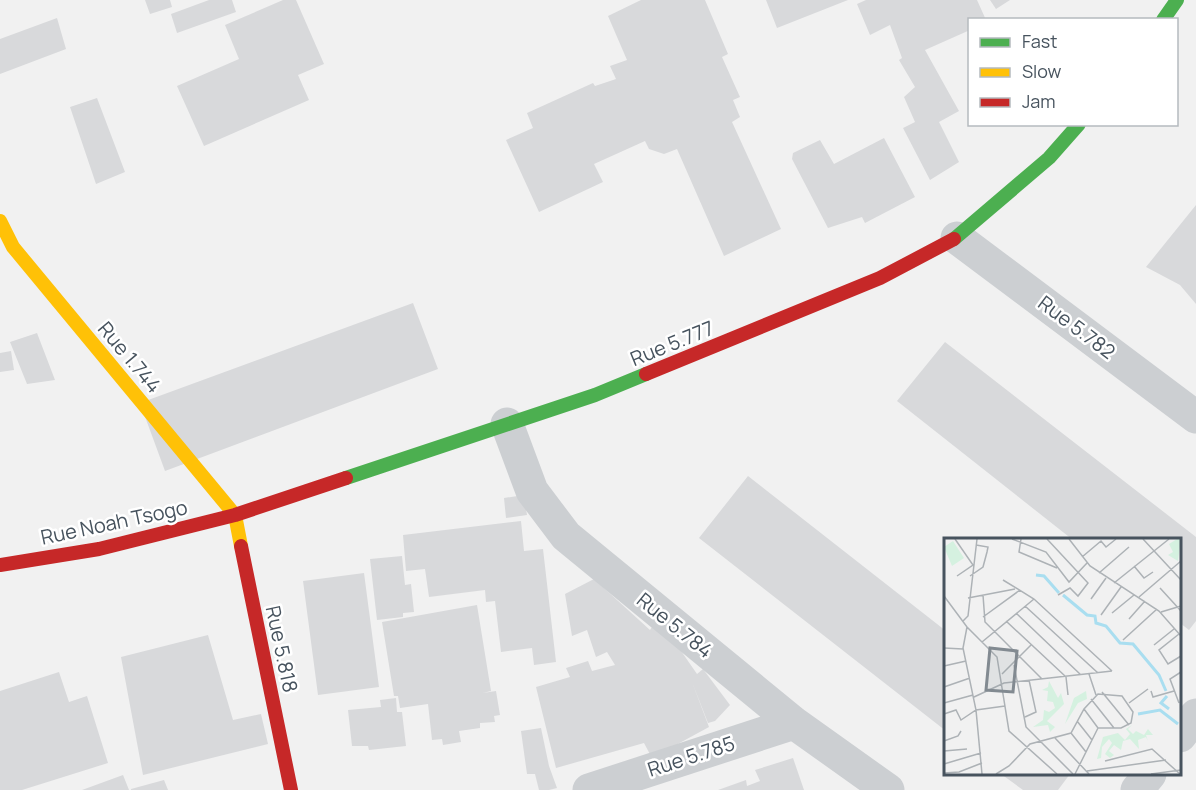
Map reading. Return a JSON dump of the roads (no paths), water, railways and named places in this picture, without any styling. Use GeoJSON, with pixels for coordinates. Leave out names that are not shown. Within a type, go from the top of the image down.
{"type":"FeatureCollection","features":[{"type":"Feature","properties":{"kind":"main road"},"geometry":{"type":"LineString","coordinates":[[1164,18],[1177,0]]}},
{"type":"Feature","properties":{"kind":"main road","name":"Rue 5.777"},"geometry":{"type":"LineString","coordinates":[[235,515],[595,395],[880,278],[957,238],[1041,166],[1077,126]]}},
{"type":"Feature","properties":{"kind":"main road","name":"Rue 1.744"},"geometry":{"type":"LineString","coordinates":[[0,221],[13,247],[235,515]]}},
{"type":"Feature","properties":{"kind":"main road","name":"Rue Noah Tsogo"},"geometry":{"type":"LineString","coordinates":[[0,565],[99,549],[235,515]]}},
{"type":"Feature","properties":{"kind":"main road","name":"Rue 5.818"},"geometry":{"type":"LineString","coordinates":[[235,515],[291,790]]}},
{"type":"Feature","properties":{"kind":"street","name":"Rue 5.782"},"geometry":{"type":"LineString","coordinates":[[957,238],[1196,417]]}},
{"type":"Feature","properties":{"kind":"street","name":"Rue 5.784"},"geometry":{"type":"LineString","coordinates":[[507,424],[532,491],[566,536],[794,723],[888,790]]}},
{"type":"Feature","properties":{"kind":"street"},"geometry":{"type":"LineString","coordinates":[[1181,733],[1196,714]]}},
{"type":"Feature","properties":{"kind":"street","name":"Rue 5.785"},"geometry":{"type":"LineString","coordinates":[[589,790],[794,723]]}},
{"type":"Feature","properties":{"kind":"street"},"geometry":{"type":"LineString","coordinates":[[1137,790],[1149,775]]}}]}
